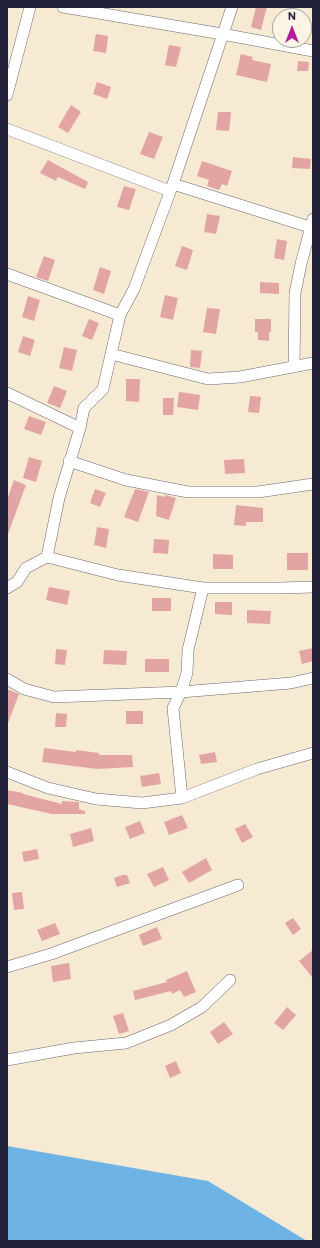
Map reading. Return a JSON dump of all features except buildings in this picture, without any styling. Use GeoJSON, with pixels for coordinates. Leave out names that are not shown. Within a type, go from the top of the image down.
{"type":"FeatureCollection","features":[{"type":"Feature","properties":{"kind":"street"},"geometry":{"type":"LineString","coordinates":[[7,95],[30,7]]}},
{"type":"Feature","properties":{"kind":"street"},"geometry":{"type":"LineString","coordinates":[[63,7],[313,51]]}},
{"type":"Feature","properties":{"kind":"street"},"geometry":{"type":"LineString","coordinates":[[47,557],[59,498],[80,428],[84,408],[103,389],[120,315],[134,289],[171,187],[232,7]]}},
{"type":"Feature","properties":{"kind":"street"},"geometry":{"type":"LineString","coordinates":[[7,129],[171,187],[312,225],[300,264],[295,293],[294,367]]}},
{"type":"Feature","properties":{"kind":"street"},"geometry":{"type":"LineString","coordinates":[[7,274],[120,315]]}},
{"type":"Feature","properties":{"kind":"street"},"geometry":{"type":"LineString","coordinates":[[111,354],[208,378],[240,377],[313,363]]}},
{"type":"Feature","properties":{"kind":"street"},"geometry":{"type":"LineString","coordinates":[[7,393],[80,428]]}},
{"type":"Feature","properties":{"kind":"street"},"geometry":{"type":"LineString","coordinates":[[69,461],[126,480],[188,492],[258,492],[313,484]]}},
{"type":"Feature","properties":{"kind":"street"},"geometry":{"type":"LineString","coordinates":[[7,588],[17,582],[26,568],[47,557],[118,575],[203,588],[313,587]]}},
{"type":"Feature","properties":{"kind":"street"},"geometry":{"type":"LineString","coordinates":[[182,798],[173,708],[181,692],[186,673],[188,650],[203,588]]}},
{"type":"Feature","properties":{"kind":"street"},"geometry":{"type":"LineString","coordinates":[[7,679],[24,689],[54,697],[181,692],[291,683],[313,678]]}},
{"type":"Feature","properties":{"kind":"street"},"geometry":{"type":"LineString","coordinates":[[7,772],[48,788],[96,799],[142,803],[182,798],[257,769],[313,753]]}},
{"type":"Feature","properties":{"kind":"street"},"geometry":{"type":"LineString","coordinates":[[7,967],[51,954],[238,885]]}},
{"type":"Feature","properties":{"kind":"street"},"geometry":{"type":"LineString","coordinates":[[7,1060],[74,1048],[126,1043],[171,1025],[196,1010],[230,980]]}},
{"type":"Feature","properties":{"kind":"water"},"geometry":{"type":"Polygon","coordinates":[[[7,1146],[208,1181],[307,1241],[7,1241],[7,1146]]]}}]}
